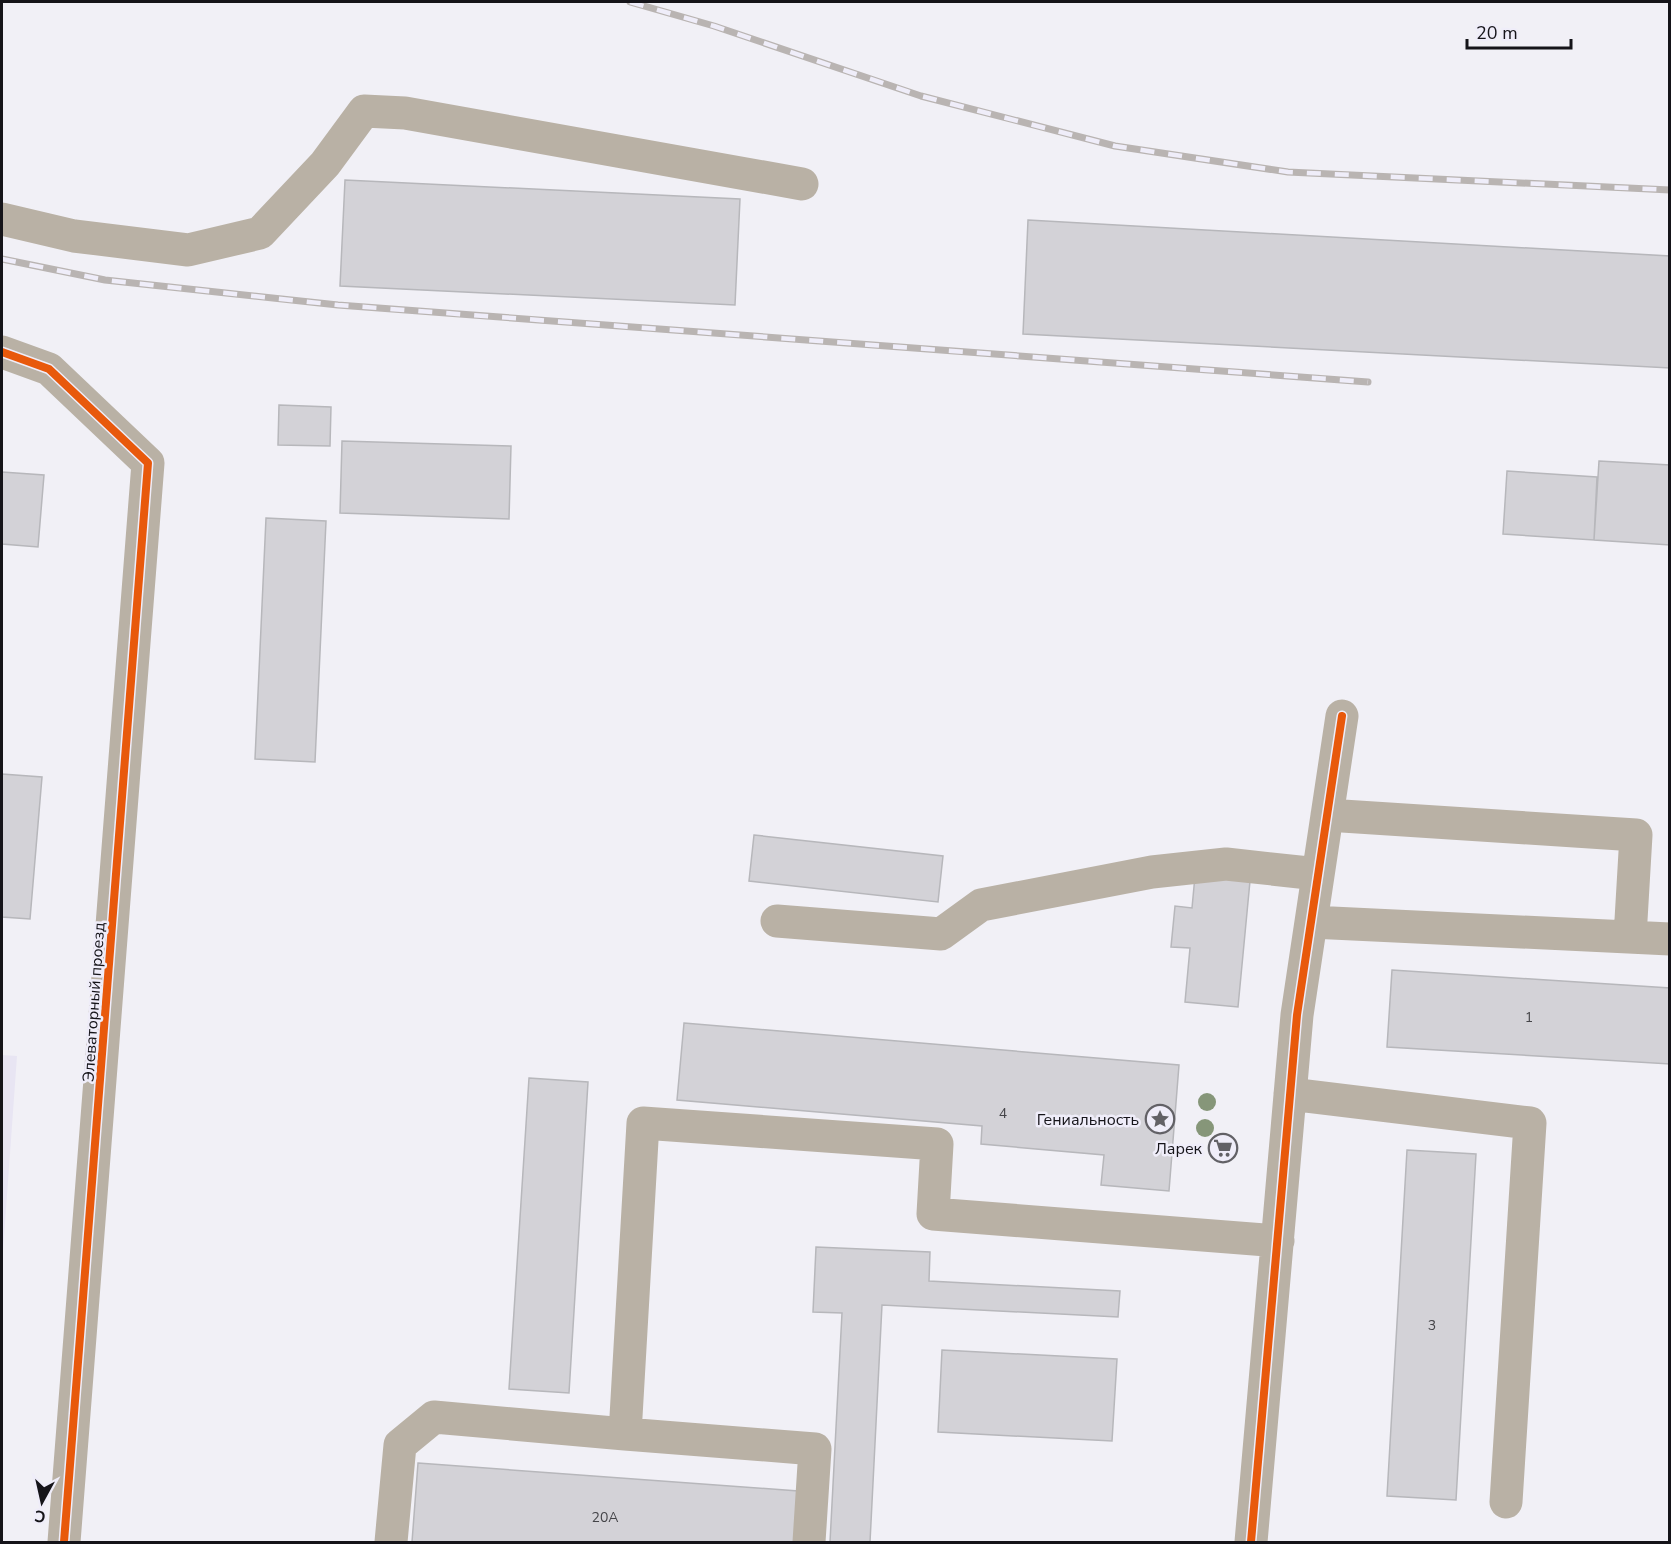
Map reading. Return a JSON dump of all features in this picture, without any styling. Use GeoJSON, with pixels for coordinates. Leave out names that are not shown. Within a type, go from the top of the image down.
{"type":"FeatureCollection","features":[{"type":"Feature","properties":{"kind":"street"},"geometry":{"type":"LineString","coordinates":[[2,219],[74,236],[188,250],[261,233],[325,164],[364,111],[405,113],[802,184]]}},
{"type":"Feature","properties":{"kind":"street","name":"Элеваторный проезд"},"geometry":{"type":"LineString","coordinates":[[2,352],[49,369],[148,463],[64,1542]]}},
{"type":"Feature","properties":{"kind":"street"},"geometry":{"type":"LineString","coordinates":[[1251,1542],[1297,1015],[1342,716]]}},
{"type":"Feature","properties":{"kind":"street"},"geometry":{"type":"LineString","coordinates":[[1327,814],[1636,835],[1630,937]]}},
{"type":"Feature","properties":{"kind":"street"},"geometry":{"type":"LineString","coordinates":[[777,921],[941,934],[981,905],[1152,872],[1226,864],[1318,874]]}},
{"type":"Feature","properties":{"kind":"street"},"geometry":{"type":"LineString","coordinates":[[1311,922],[1670,939]]}},
{"type":"Feature","properties":{"kind":"street"},"geometry":{"type":"LineString","coordinates":[[1290,1094],[1530,1123],[1506,1502]]}},
{"type":"Feature","properties":{"kind":"street"},"geometry":{"type":"LineString","coordinates":[[625,1434],[643,1123],[937,1144],[933,1214],[1278,1241]]}},
{"type":"Feature","properties":{"kind":"street"},"geometry":{"type":"LineString","coordinates":[[391,1542],[400,1445],[434,1417],[815,1449],[810,1542]]}},
{"type":"Feature","properties":{"kind":"shaded area"},"geometry":{"type":"Polygon","coordinates":[[[2,1055],[17,1056],[2,1265],[2,1055]]]}},
{"type":"Feature","properties":{"kind":"building"},"geometry":{"type":"Polygon","coordinates":[[[345,180],[740,199],[735,305],[340,286],[345,180]]]}},
{"type":"Feature","properties":{"kind":"building"},"geometry":{"type":"Polygon","coordinates":[[[1028,220],[1670,256],[1670,368],[1023,334],[1028,220]]]}},
{"type":"Feature","properties":{"kind":"building"},"geometry":{"type":"Polygon","coordinates":[[[279,405],[331,407],[330,446],[278,445],[279,405]]]}},
{"type":"Feature","properties":{"kind":"building"},"geometry":{"type":"Polygon","coordinates":[[[342,441],[511,446],[509,519],[340,513],[342,441]]]}},
{"type":"Feature","properties":{"kind":"building"},"geometry":{"type":"Polygon","coordinates":[[[1599,461],[1670,465],[1670,545],[1594,540],[1599,461]]]}},
{"type":"Feature","properties":{"kind":"building"},"geometry":{"type":"Polygon","coordinates":[[[1507,471],[1597,477],[1594,540],[1503,534],[1507,471]]]}},
{"type":"Feature","properties":{"kind":"building"},"geometry":{"type":"Polygon","coordinates":[[[2,472],[44,475],[38,547],[2,544],[2,472]]]}},
{"type":"Feature","properties":{"kind":"building"},"geometry":{"type":"Polygon","coordinates":[[[266,518],[326,521],[315,762],[255,759],[266,518]]]}},
{"type":"Feature","properties":{"kind":"building"},"geometry":{"type":"Polygon","coordinates":[[[2,774],[42,777],[30,919],[2,917],[2,774]]]}},
{"type":"Feature","properties":{"kind":"building"},"geometry":{"type":"Polygon","coordinates":[[[754,835],[943,856],[938,902],[749,881],[754,835]]]}},
{"type":"Feature","properties":{"kind":"building"},"geometry":{"type":"Polygon","coordinates":[[[1195,876],[1250,881],[1238,1007],[1185,1002],[1190,948],[1171,947],[1175,906],[1192,908],[1195,876]]]}},
{"type":"Feature","properties":{"kind":"building"},"geometry":{"type":"Polygon","coordinates":[[[1392,970],[1670,988],[1670,1064],[1387,1047],[1392,970]]]}},
{"type":"Feature","properties":{"kind":"building"},"geometry":{"type":"Polygon","coordinates":[[[684,1023],[1179,1065],[1169,1191],[1101,1185],[1104,1155],[981,1144],[982,1126],[677,1100],[684,1023]]]}},
{"type":"Feature","properties":{"kind":"building"},"geometry":{"type":"Polygon","coordinates":[[[529,1078],[588,1082],[569,1393],[509,1389],[529,1078]]]}},
{"type":"Feature","properties":{"kind":"building"},"geometry":{"type":"Polygon","coordinates":[[[1407,1150],[1476,1154],[1456,1500],[1387,1496],[1407,1150]]]}},
{"type":"Feature","properties":{"kind":"building"},"geometry":{"type":"Polygon","coordinates":[[[816,1247],[930,1252],[929,1281],[1120,1291],[1118,1317],[882,1305],[870,1542],[830,1542],[842,1313],[813,1312],[816,1247]]]}},
{"type":"Feature","properties":{"kind":"building"},"geometry":{"type":"Polygon","coordinates":[[[942,1350],[1117,1359],[1112,1441],[938,1432],[942,1350]]]}},
{"type":"Feature","properties":{"kind":"building"},"geometry":{"type":"Polygon","coordinates":[[[418,1463],[798,1491],[794,1542],[412,1542],[418,1463]]]}},
{"type":"Feature","properties":{"kind":"railway"},"geometry":{"type":"LineString","coordinates":[[630,2],[714,26],[921,96],[1115,146],[1288,172],[1670,190]]}},
{"type":"Feature","properties":{"kind":"railway"},"geometry":{"type":"LineString","coordinates":[[2,259],[105,280],[338,305],[1368,382]]}},
{"type":"Feature","properties":{"kind":"cycle path"},"geometry":{"type":"LineString","coordinates":[[2,352],[49,369],[148,463],[64,1542]]}},
{"type":"Feature","properties":{"kind":"cycle path"},"geometry":{"type":"LineString","coordinates":[[1251,1542],[1297,1015],[1342,716]]}},
{"type":"Feature","properties":{"kind":"place","name":"Гениальность"},"geometry":{"type":"Point","coordinates":[1160,1119]}},
{"type":"Feature","properties":{"kind":"place","name":"Ларек"},"geometry":{"type":"Point","coordinates":[1223,1148]}}]}
